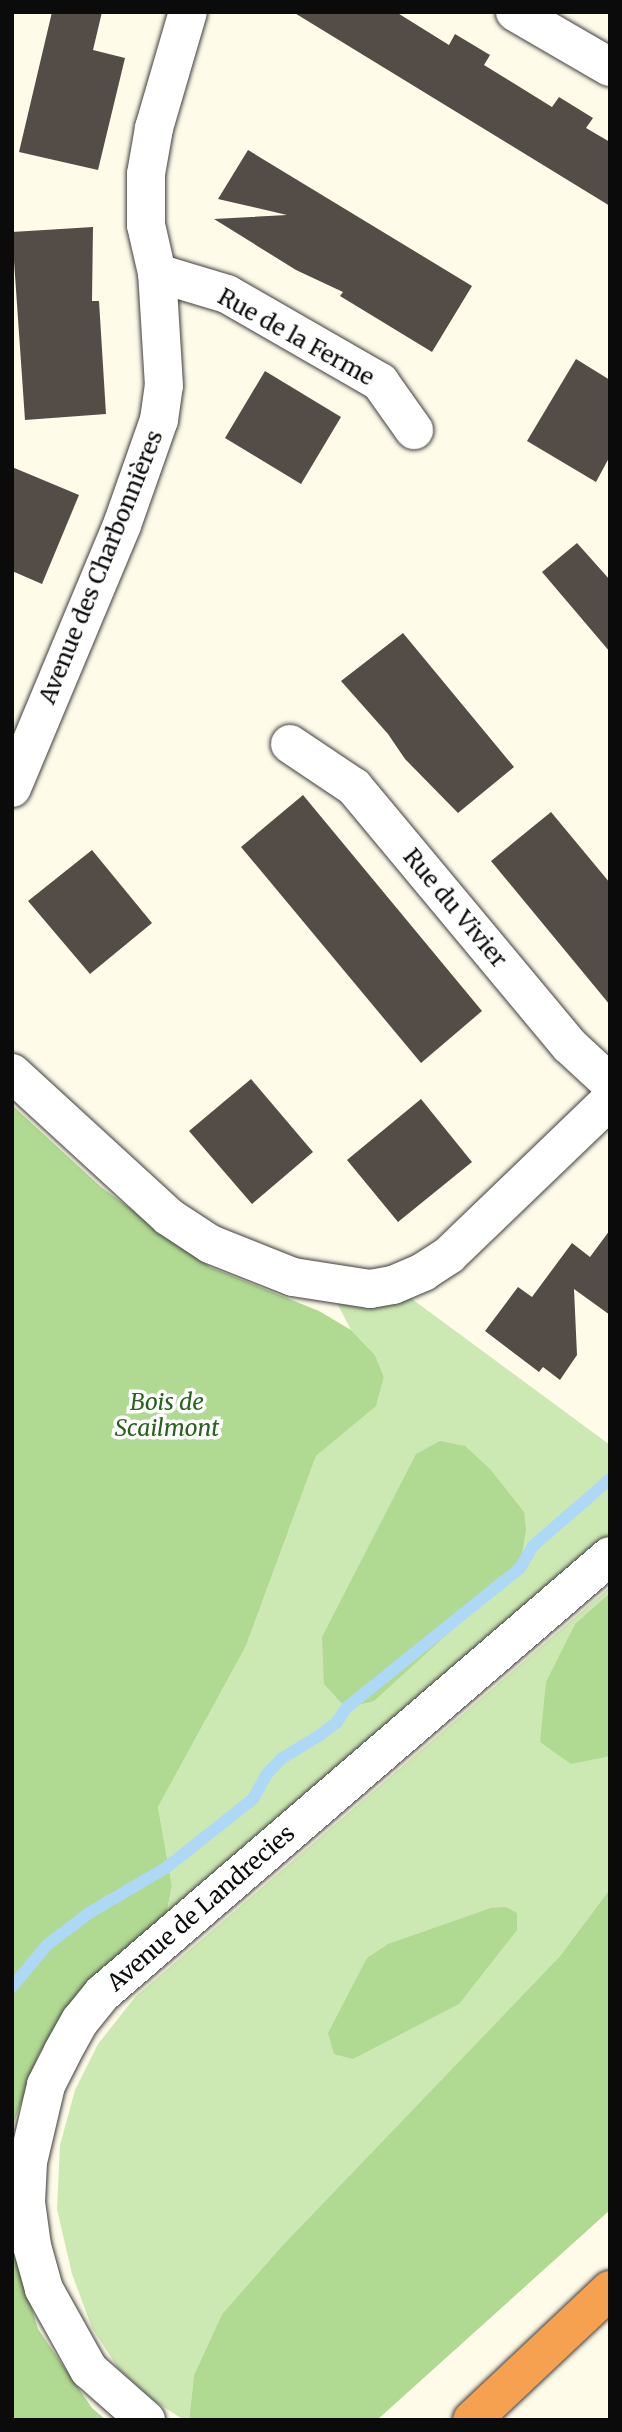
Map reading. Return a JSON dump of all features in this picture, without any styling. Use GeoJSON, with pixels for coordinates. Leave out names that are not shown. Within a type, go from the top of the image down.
{"type":"FeatureCollection","features":[{"type":"Feature","properties":{"kind":"highway"},"geometry":{"type":"LineString","coordinates":[[472,2420],[610,2290]]}},
{"type":"Feature","properties":{"kind":"street","name":"Avenue des Charbonnières"},"geometry":{"type":"LineString","coordinates":[[12,788],[122,525],[159,420],[164,386],[157,273],[146,225],[146,174],[154,128],[188,12]]}},
{"type":"Feature","properties":{"kind":"street"},"geometry":{"type":"LineString","coordinates":[[515,12],[610,67]]}},
{"type":"Feature","properties":{"kind":"street","name":"Rue de la Ferme"},"geometry":{"type":"LineString","coordinates":[[157,273],[227,294],[380,382],[414,430]]}},
{"type":"Feature","properties":{"kind":"street","name":"Rue du Vivier"},"geometry":{"type":"LineString","coordinates":[[290,744],[354,787],[570,1046],[610,1083]]}},
{"type":"Feature","properties":{"kind":"street"},"geometry":{"type":"LineString","coordinates":[[12,1073],[169,1217],[209,1244],[292,1277],[370,1289],[393,1284],[423,1272],[449,1255],[610,1100]]}},
{"type":"Feature","properties":{"kind":"street","name":"Avenue de Landrecies"},"geometry":{"type":"LineString","coordinates":[[146,2420],[89,2370],[44,2289],[32,2246],[26,2202],[27,2162],[47,2085],[80,2021],[103,1993],[610,1556]]}},
{"type":"Feature","properties":{"kind":"green space","name":"Bois de Scailmont"},"geometry":{"type":"Polygon","coordinates":[[[12,1105],[101,1187],[210,1267],[319,1311],[351,1330],[375,1355],[384,1377],[376,1406],[316,1456],[246,1646],[158,1807],[172,1886],[160,1944],[67,2008],[38,2056],[12,2128],[12,1105]]]}},
{"type":"Feature","properties":{"kind":"green space"},"geometry":{"type":"Polygon","coordinates":[[[327,1284],[393,1285],[610,1445],[610,1556],[160,1944],[172,1886],[158,1807],[246,1646],[316,1456],[376,1405],[384,1377],[375,1355],[351,1330],[327,1284]]]}},
{"type":"Feature","properties":{"kind":"green space"},"geometry":{"type":"Polygon","coordinates":[[[440,1441],[465,1446],[490,1469],[524,1512],[526,1529],[520,1568],[374,1701],[346,1708],[324,1684],[322,1637],[416,1454],[440,1441]]]}},
{"type":"Feature","properties":{"kind":"green space"},"geometry":{"type":"Polygon","coordinates":[[[610,1587],[610,1889],[560,1956],[281,2247],[222,2314],[194,2375],[189,2420],[184,2420],[153,2400],[118,2368],[92,2328],[72,2274],[57,2209],[60,2145],[75,2090],[98,2044],[136,1996],[610,1587]]]}},
{"type":"Feature","properties":{"kind":"green space"},"geometry":{"type":"Polygon","coordinates":[[[610,1593],[610,1756],[571,1764],[540,1742],[546,1682],[575,1624],[610,1593]]]}},
{"type":"Feature","properties":{"kind":"green space"},"geometry":{"type":"Polygon","coordinates":[[[610,1889],[610,2210],[377,2420],[189,2420],[194,2375],[222,2314],[281,2247],[560,1956],[610,1889]]]}},
{"type":"Feature","properties":{"kind":"green space"},"geometry":{"type":"Polygon","coordinates":[[[506,1907],[517,1913],[517,1930],[459,2004],[353,2059],[334,2054],[328,2033],[367,1958],[388,1944],[491,1908],[506,1907]]]}},
{"type":"Feature","properties":{"kind":"green space"},"geometry":{"type":"Polygon","coordinates":[[[12,2242],[38,2329],[92,2408],[106,2420],[12,2420],[12,2242]]]}},
{"type":"Feature","properties":{"kind":"building"},"geometry":{"type":"Polygon","coordinates":[[[52,12],[102,12],[93,50],[125,58],[98,170],[19,152],[52,12]]]}},
{"type":"Feature","properties":{"kind":"building"},"geometry":{"type":"Polygon","coordinates":[[[293,12],[396,12],[449,45],[455,34],[490,55],[484,65],[552,107],[559,97],[593,118],[586,128],[610,142],[610,206],[293,12]]]}},
{"type":"Feature","properties":{"kind":"building"},"geometry":{"type":"Polygon","coordinates":[[[248,150],[472,286],[432,352],[340,296],[343,292],[296,270],[214,219],[287,215],[218,199],[248,150]]]}},
{"type":"Feature","properties":{"kind":"building"},"geometry":{"type":"Polygon","coordinates":[[[93,227],[92,301],[99,301],[106,414],[25,420],[12,232],[93,227]]]}},
{"type":"Feature","properties":{"kind":"building"},"geometry":{"type":"Polygon","coordinates":[[[576,359],[610,380],[610,456],[596,482],[527,441],[576,359]]]}},
{"type":"Feature","properties":{"kind":"building"},"geometry":{"type":"Polygon","coordinates":[[[265,371],[341,417],[301,484],[225,438],[265,371]]]}},
{"type":"Feature","properties":{"kind":"building"},"geometry":{"type":"Polygon","coordinates":[[[12,467],[79,495],[42,584],[12,571],[12,467]]]}},
{"type":"Feature","properties":{"kind":"building"},"geometry":{"type":"Polygon","coordinates":[[[577,543],[610,580],[610,652],[542,572],[577,543]]]}},
{"type":"Feature","properties":{"kind":"building"},"geometry":{"type":"Polygon","coordinates":[[[403,633],[514,767],[458,813],[405,759],[388,734],[341,681],[403,633]]]}},
{"type":"Feature","properties":{"kind":"building"},"geometry":{"type":"Polygon","coordinates":[[[303,795],[482,1011],[421,1063],[241,847],[303,795]]]}},
{"type":"Feature","properties":{"kind":"building"},"geometry":{"type":"Polygon","coordinates":[[[551,812],[610,883],[610,1005],[491,861],[551,812]]]}},
{"type":"Feature","properties":{"kind":"building"},"geometry":{"type":"Polygon","coordinates":[[[92,850],[152,923],[90,974],[28,901],[92,850]]]}},
{"type":"Feature","properties":{"kind":"building"},"geometry":{"type":"Polygon","coordinates":[[[251,1079],[313,1152],[252,1204],[189,1131],[251,1079]]]}},
{"type":"Feature","properties":{"kind":"building"},"geometry":{"type":"Polygon","coordinates":[[[421,1099],[472,1162],[398,1222],[347,1160],[421,1099]]]}},
{"type":"Feature","properties":{"kind":"building"},"geometry":{"type":"Polygon","coordinates":[[[610,1230],[610,1315],[574,1289],[577,1355],[560,1380],[543,1367],[539,1372],[485,1331],[518,1287],[532,1297],[572,1243],[590,1257],[610,1230]]]}},
{"type":"Feature","properties":{"kind":"waterway"},"geometry":{"type":"LineString","coordinates":[[12,1987],[47,1945],[89,1913],[167,1867],[253,1799],[267,1774],[281,1759],[337,1722],[346,1708],[520,1568],[533,1546],[610,1479]]}}]}
